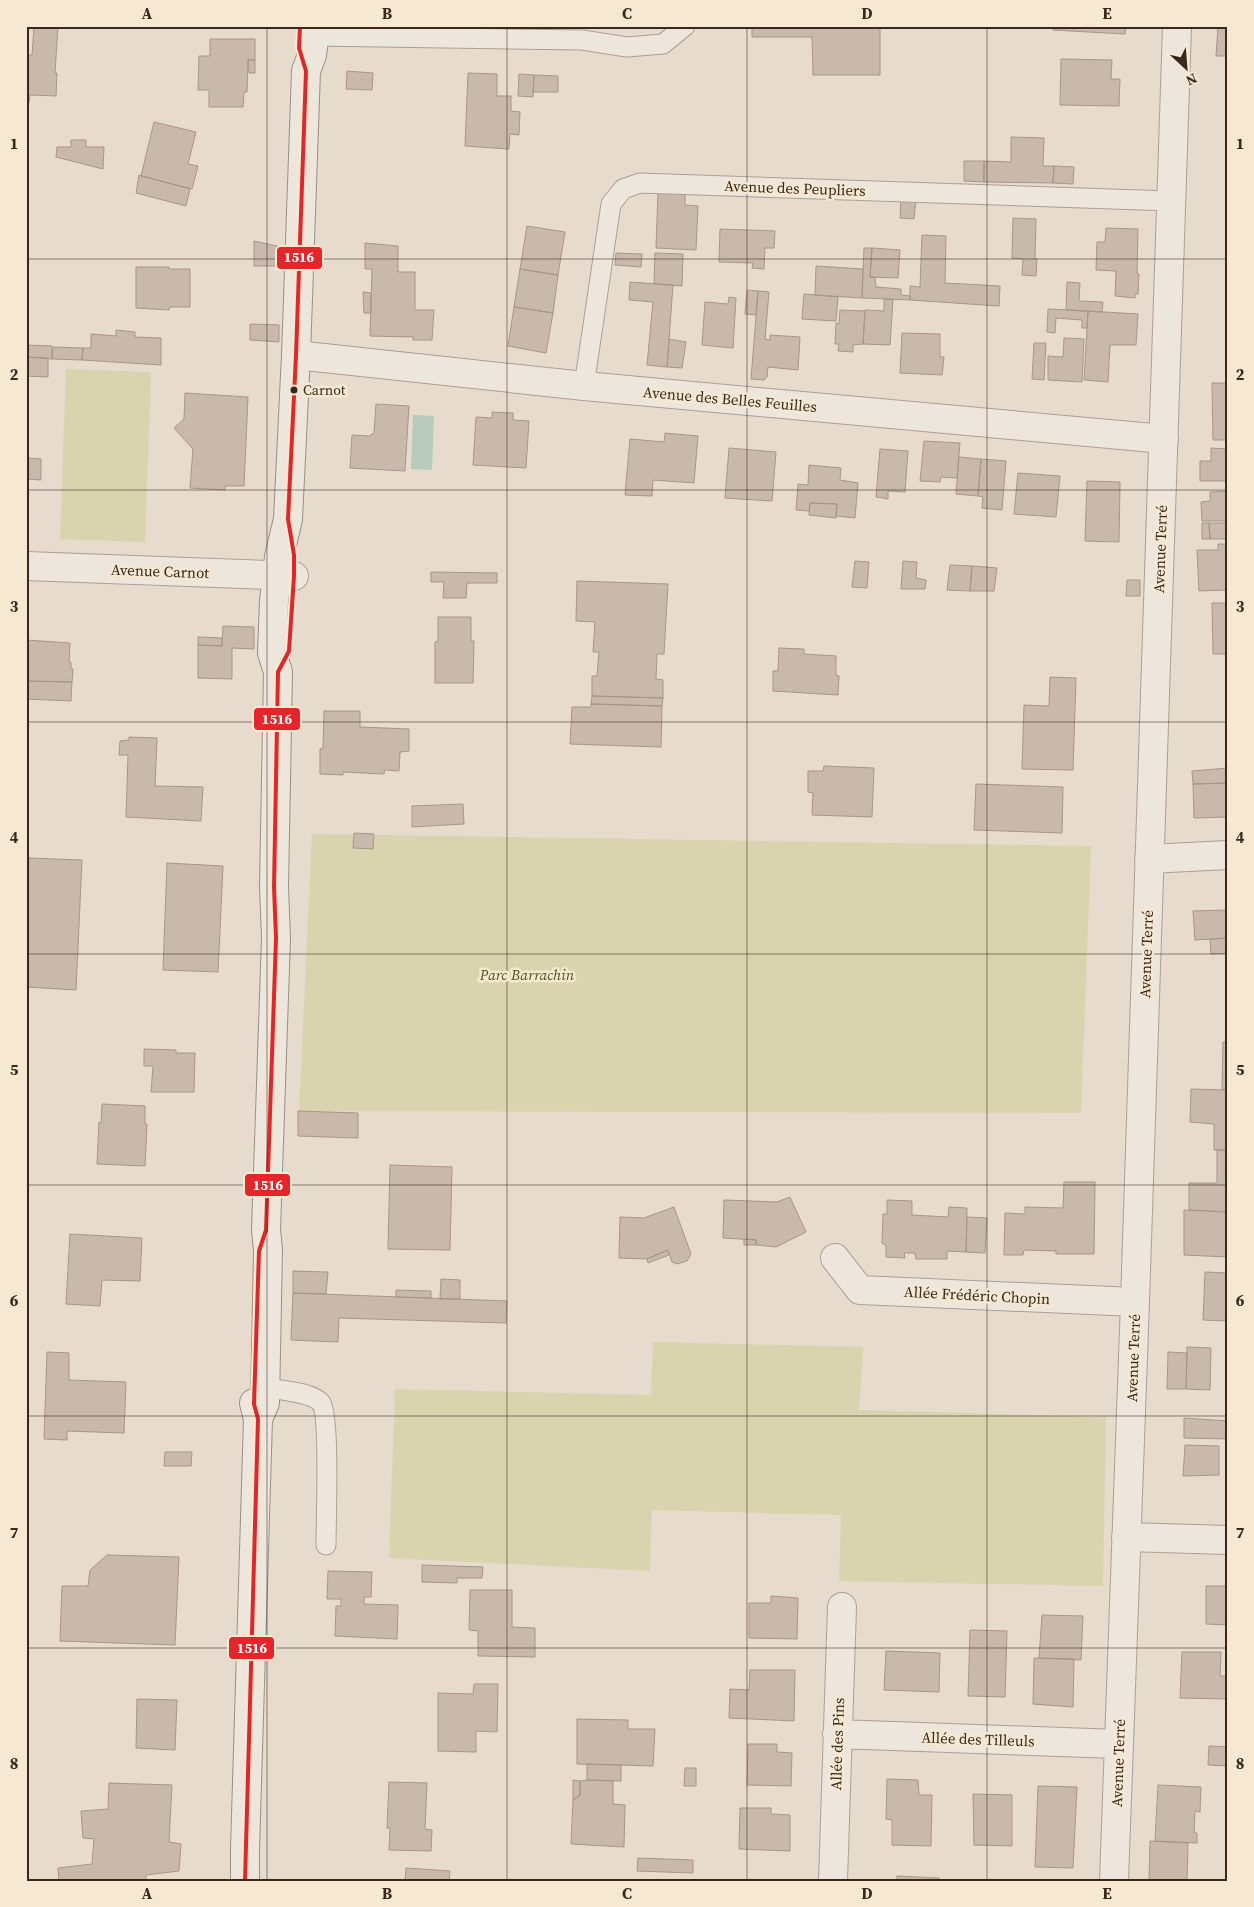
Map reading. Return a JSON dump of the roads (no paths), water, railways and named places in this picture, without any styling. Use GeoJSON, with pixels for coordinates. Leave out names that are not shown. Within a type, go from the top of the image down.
{"type":"FeatureCollection","features":[{"type":"Feature","properties":{"kind":"street","name":"Avenue Terré"},"geometry":{"type":"LineString","coordinates":[[1114,1881],[1136,1302],[1177,26]]}},
{"type":"Feature","properties":{"kind":"street"},"geometry":{"type":"LineString","coordinates":[[258,1419],[265,1403],[266,1388],[268,1250],[266,1230],[276,938],[274,887],[278,672],[272,653],[285,576],[279,557],[288,519],[296,355],[306,71],[299,48],[310,29]]}},
{"type":"Feature","properties":{"kind":"street","name":"Avenue des Belles Feuilles"},"geometry":{"type":"LineString","coordinates":[[296,355],[584,386],[1164,439]]}},
{"type":"Feature","properties":{"kind":"street","name":"Avenue Carnot"},"geometry":{"type":"LineString","coordinates":[[26,566],[285,576]]}},
{"type":"Feature","properties":{"kind":"street"},"geometry":{"type":"LineString","coordinates":[[1149,859],[1228,855]]}},
{"type":"Feature","properties":{"kind":"street"},"geometry":{"type":"LineString","coordinates":[[241,1881],[244,1849],[258,1419],[254,1404],[259,1251],[266,1230]]}},
{"type":"Feature","properties":{"kind":"street","name":"Allée Frédéric Chopin"},"geometry":{"type":"LineString","coordinates":[[835,1258],[860,1290],[1136,1302]]}},
{"type":"Feature","properties":{"kind":"street"},"geometry":{"type":"LineString","coordinates":[[1126,1537],[1228,1540]]}},
{"type":"Feature","properties":{"kind":"street","name":"Allée des Pins"},"geometry":{"type":"LineString","coordinates":[[833,1881],[842,1608]]}},
{"type":"Feature","properties":{"kind":"street","name":"Allée des Tilleuls"},"geometry":{"type":"LineString","coordinates":[[837,1734],[1118,1744]]}},
{"type":"Feature","properties":{"kind":"street"},"geometry":{"type":"LineString","coordinates":[[244,1849],[245,1881]]}},
{"type":"Feature","properties":{"kind":"lane"},"geometry":{"type":"LineString","coordinates":[[310,29],[576,33],[627,47],[663,44],[685,26]]}},
{"type":"Feature","properties":{"kind":"lane","name":"Avenue des Peupliers"},"geometry":{"type":"LineString","coordinates":[[584,386],[611,204],[623,189],[640,183],[1171,201]]}},
{"type":"Feature","properties":{"kind":"lane"},"geometry":{"type":"LineString","coordinates":[[266,1388],[311,1396],[321,1403],[326,1451],[326,1545]]}},
{"type":"Feature","properties":{"kind":"place","name":"Carnot"},"geometry":{"type":"Point","coordinates":[294,390]}},
{"type":"Feature","properties":{"kind":"park label","name":"Parc Barrachin"},"geometry":{"type":"Point","coordinates":[527,974]}}]}
